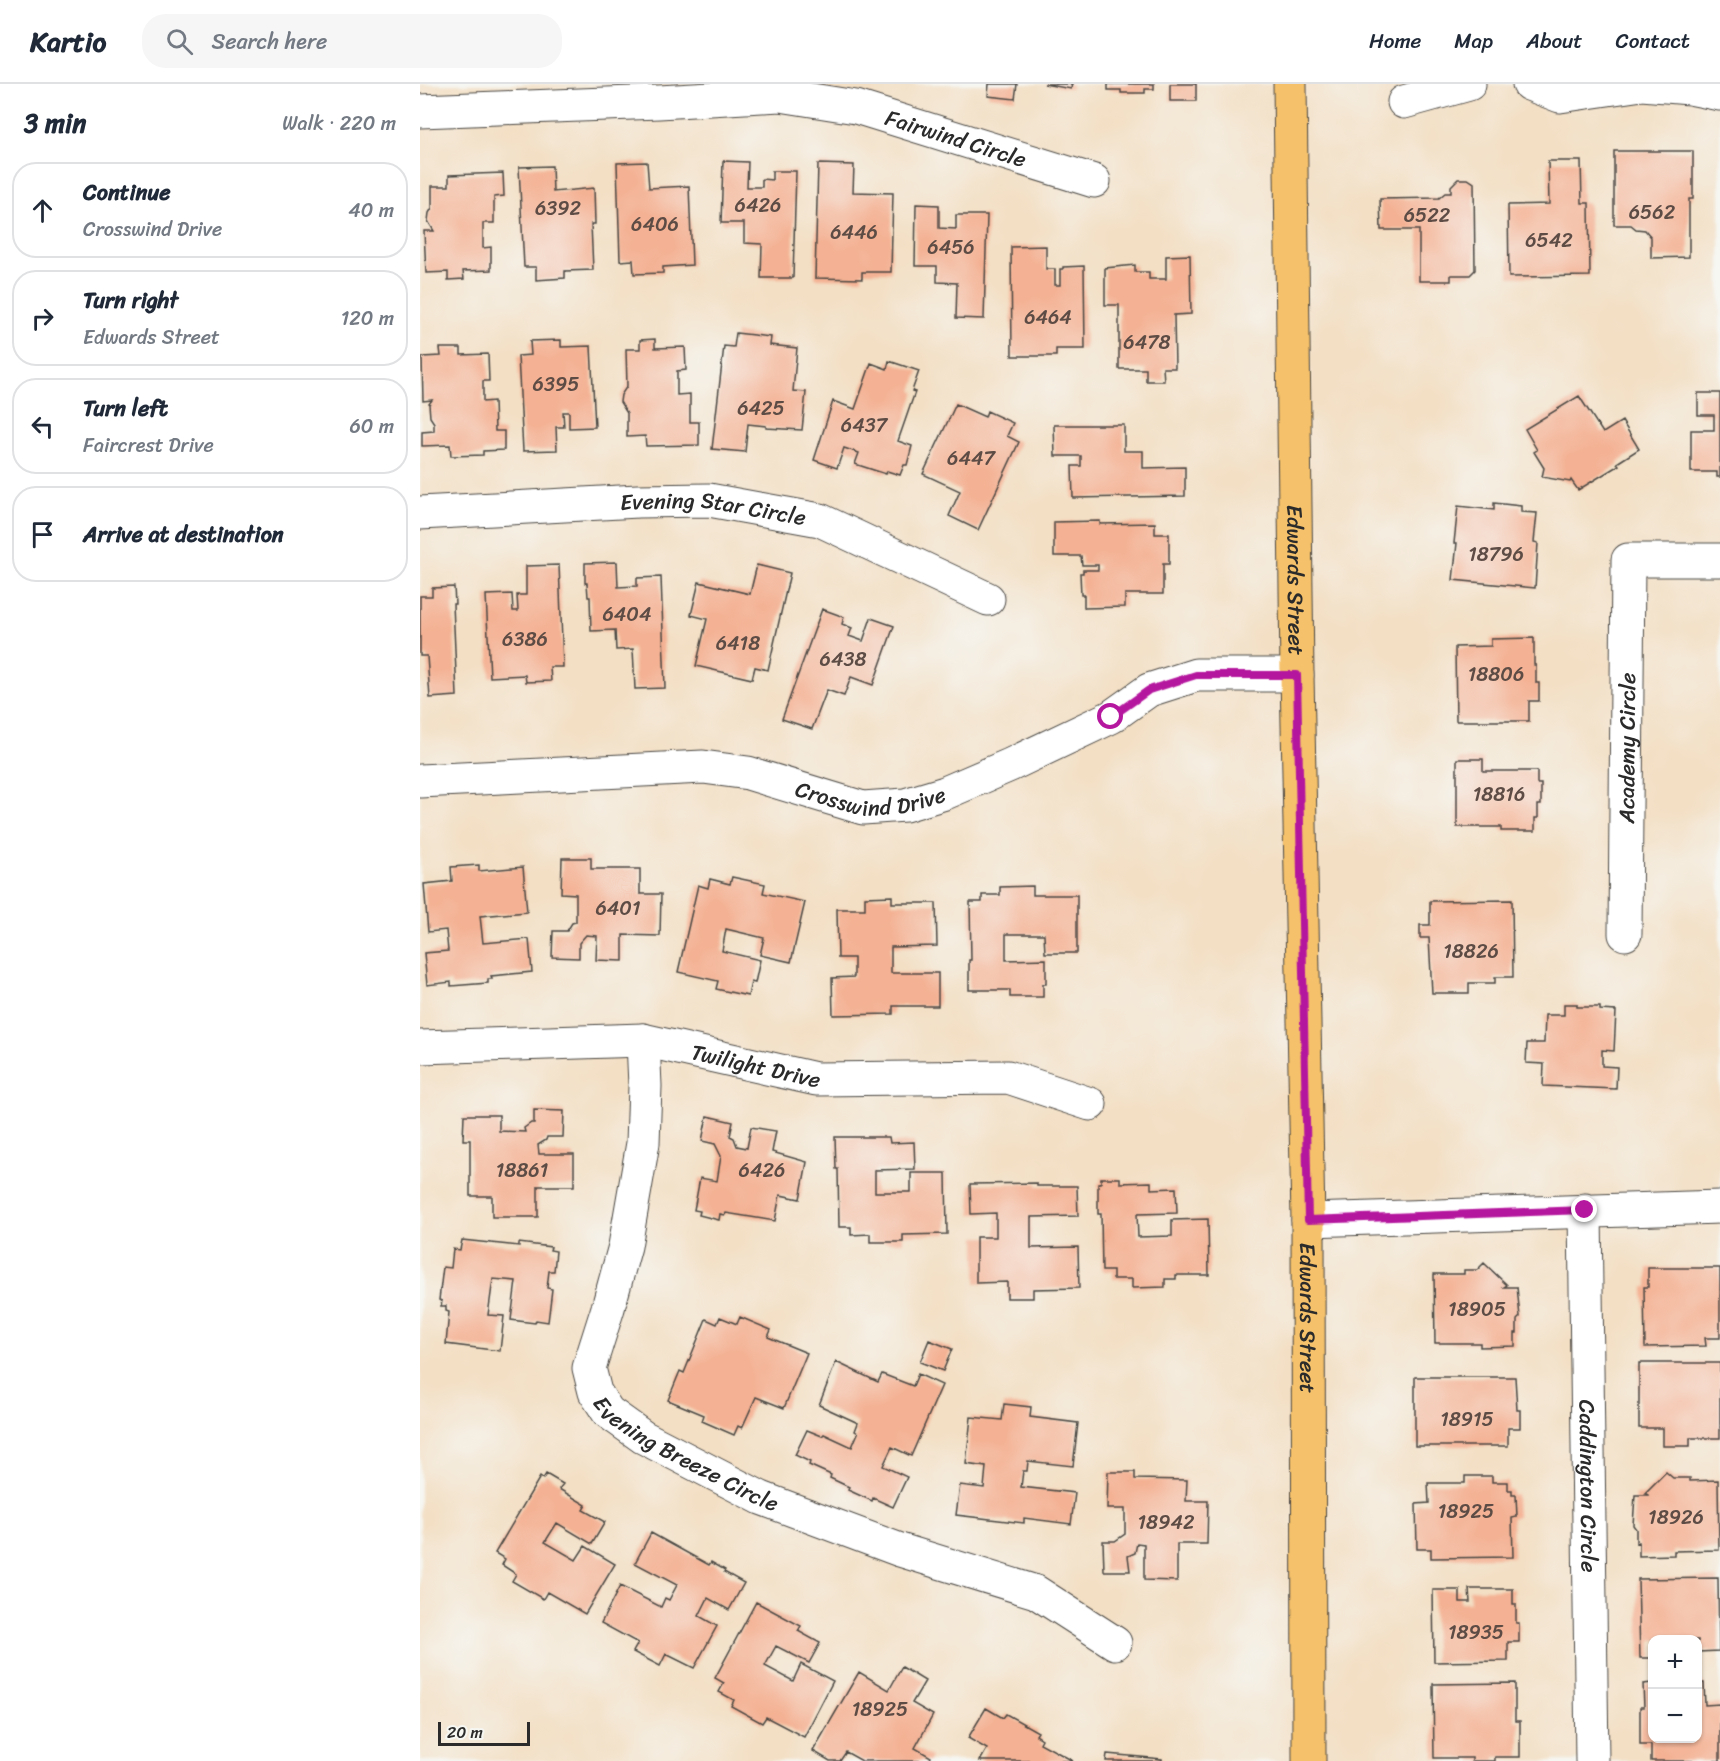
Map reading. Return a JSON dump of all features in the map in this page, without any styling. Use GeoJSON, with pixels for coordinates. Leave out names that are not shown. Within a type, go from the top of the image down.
{"type":"FeatureCollection","features":[{"type":"Feature","properties":{"kind":"main road","name":"Edwards Street"},"geometry":{"type":"LineString","coordinates":[[1290,84],[1297,675],[1308,1220],[1309,1761]]}},
{"type":"Feature","properties":{"kind":"street"},"geometry":{"type":"LineString","coordinates":[[1404,102],[1469,84]]}},
{"type":"Feature","properties":{"kind":"street"},"geometry":{"type":"LineString","coordinates":[[1529,84],[1560,96],[1642,84],[1690,88],[1720,94]]}},
{"type":"Feature","properties":{"kind":"street","name":"Fairwind Circle"},"geometry":{"type":"LineString","coordinates":[[420,111],[780,95],[856,107],[1094,181]]}},
{"type":"Feature","properties":{"kind":"street","name":"Evening Star Circle"},"geometry":{"type":"LineString","coordinates":[[420,513],[638,501],[709,501],[820,520],[988,599]]}},
{"type":"Feature","properties":{"kind":"street","name":"Academy Circle"},"geometry":{"type":"LineString","coordinates":[[1625,934],[1628,560],[1720,560]]}},
{"type":"Feature","properties":{"kind":"street","name":"Crosswind Drive"},"geometry":{"type":"LineString","coordinates":[[420,781],[703,766],[748,773],[863,808],[906,805],[945,793],[1010,765],[1111,717],[1149,690],[1196,675],[1297,675]]}},
{"type":"Feature","properties":{"kind":"street","name":"Twilight Drive"},"geometry":{"type":"LineString","coordinates":[[420,1047],[644,1040],[816,1079],[1008,1077],[1090,1104]]}},
{"type":"Feature","properties":{"kind":"street","name":"Evening Breeze Circle"},"geometry":{"type":"LineString","coordinates":[[644,1040],[643,1143],[625,1246],[589,1368],[595,1392],[608,1412],[643,1437],[761,1498],[900,1550],[1036,1592],[1115,1643]]}},
{"type":"Feature","properties":{"kind":"street"},"geometry":{"type":"LineString","coordinates":[[1308,1220],[1720,1207]]}},
{"type":"Feature","properties":{"kind":"street","name":"Caddington Circle"},"geometry":{"type":"LineString","coordinates":[[1585,1210],[1592,1761]]}},
{"type":"Feature","properties":{"kind":"building"},"geometry":{"type":"Polygon","coordinates":[[[989,84],[1017,84],[1015,99],[988,96],[989,84]]]}},
{"type":"Feature","properties":{"kind":"building"},"geometry":{"type":"Polygon","coordinates":[[[1044,84],[1072,84],[1071,89],[1044,84]]]}},
{"type":"Feature","properties":{"kind":"building"},"geometry":{"type":"Polygon","coordinates":[[[1108,84],[1154,84],[1154,89],[1145,89],[1145,93],[1121,93],[1121,90],[1108,90],[1108,84]]]}},
{"type":"Feature","properties":{"kind":"building"},"geometry":{"type":"Polygon","coordinates":[[[1170,84],[1196,84],[1196,101],[1170,101],[1170,84]]]}},
{"type":"Feature","properties":{"kind":"building"},"geometry":{"type":"Polygon","coordinates":[[[1614,151],[1693,151],[1693,199],[1689,199],[1689,257],[1651,258],[1651,237],[1645,230],[1636,229],[1631,225],[1614,225],[1614,151]]]}},
{"type":"Feature","properties":{"kind":"building"},"geometry":{"type":"Polygon","coordinates":[[[723,161],[748,162],[747,187],[762,187],[762,179],[772,180],[772,171],[796,171],[793,278],[761,278],[762,244],[744,243],[744,223],[721,223],[723,161]]]}},
{"type":"Feature","properties":{"kind":"building"},"geometry":{"type":"Polygon","coordinates":[[[1548,161],[1581,161],[1582,203],[1589,203],[1590,276],[1509,277],[1508,205],[1549,204],[1548,161]]]}},
{"type":"Feature","properties":{"kind":"building"},"geometry":{"type":"Polygon","coordinates":[[[647,162],[649,188],[689,186],[692,265],[663,267],[663,273],[634,274],[633,260],[620,261],[617,163],[647,162]]]}},
{"type":"Feature","properties":{"kind":"building"},"geometry":{"type":"Polygon","coordinates":[[[818,164],[854,165],[853,192],[893,193],[891,272],[862,272],[862,279],[815,278],[818,164]]]}},
{"type":"Feature","properties":{"kind":"building"},"geometry":{"type":"Polygon","coordinates":[[[552,166],[553,192],[594,188],[595,224],[591,224],[593,270],[565,271],[565,278],[536,280],[536,267],[524,267],[519,167],[552,166]]]}},
{"type":"Feature","properties":{"kind":"building"},"geometry":{"type":"Polygon","coordinates":[[[503,173],[504,196],[494,197],[494,223],[483,223],[483,248],[491,247],[491,270],[463,271],[464,279],[448,280],[448,272],[426,273],[424,231],[434,231],[428,221],[432,208],[432,186],[449,186],[449,175],[503,173]]]}},
{"type":"Feature","properties":{"kind":"building"},"geometry":{"type":"Polygon","coordinates":[[[1458,179],[1468,179],[1474,183],[1475,270],[1470,275],[1451,275],[1451,281],[1419,281],[1419,230],[1381,230],[1380,199],[1439,198],[1445,193],[1451,193],[1451,186],[1458,179]]]}},
{"type":"Feature","properties":{"kind":"building"},"geometry":{"type":"Polygon","coordinates":[[[916,204],[939,205],[939,228],[956,229],[956,215],[987,215],[984,319],[956,318],[957,283],[937,282],[937,266],[915,266],[916,204]]]}},
{"type":"Feature","properties":{"kind":"building"},"geometry":{"type":"Polygon","coordinates":[[[1046,246],[1046,269],[1055,269],[1055,285],[1060,285],[1060,269],[1063,267],[1084,266],[1085,349],[1056,349],[1056,356],[1012,356],[1011,247],[1046,246]]]}},
{"type":"Feature","properties":{"kind":"building"},"geometry":{"type":"Polygon","coordinates":[[[1190,255],[1191,314],[1174,315],[1175,368],[1163,368],[1164,381],[1146,381],[1146,369],[1119,369],[1119,305],[1105,305],[1105,268],[1135,265],[1135,272],[1149,272],[1149,279],[1166,279],[1166,256],[1190,255]]]}},
{"type":"Feature","properties":{"kind":"building"},"geometry":{"type":"Polygon","coordinates":[[[736,333],[771,337],[770,345],[797,348],[793,391],[806,392],[802,430],[766,428],[766,426],[748,424],[745,452],[712,449],[724,346],[734,347],[736,333]]]}},
{"type":"Feature","properties":{"kind":"building"},"geometry":{"type":"Polygon","coordinates":[[[655,339],[655,348],[685,347],[686,370],[677,371],[677,395],[690,394],[690,422],[699,422],[699,445],[646,446],[645,436],[627,437],[627,413],[620,402],[621,395],[627,386],[626,349],[640,349],[640,340],[655,339]]]}},
{"type":"Feature","properties":{"kind":"building"},"geometry":{"type":"Polygon","coordinates":[[[561,340],[561,347],[591,346],[595,427],[569,428],[569,412],[563,412],[564,427],[556,427],[557,450],[523,451],[518,356],[531,355],[530,341],[561,340]]]}},
{"type":"Feature","properties":{"kind":"building"},"geometry":{"type":"Polygon","coordinates":[[[440,348],[461,348],[461,355],[488,354],[489,381],[483,381],[483,402],[494,401],[495,431],[504,431],[504,450],[483,451],[483,455],[451,456],[450,445],[422,446],[422,432],[434,431],[434,423],[430,417],[429,404],[432,400],[423,401],[422,357],[441,356],[440,348]]]}},
{"type":"Feature","properties":{"kind":"building"},"geometry":{"type":"Polygon","coordinates":[[[889,361],[919,371],[912,391],[915,392],[898,441],[912,446],[907,465],[904,465],[900,475],[887,471],[886,474],[855,464],[859,453],[844,448],[837,468],[814,460],[833,401],[855,409],[871,363],[887,369],[889,361]]]}},
{"type":"Feature","properties":{"kind":"building"},"geometry":{"type":"Polygon","coordinates":[[[1698,393],[1720,393],[1720,477],[1717,477],[1717,472],[1691,472],[1691,430],[1714,430],[1714,415],[1698,415],[1698,393]]]}},
{"type":"Feature","properties":{"kind":"building"},"geometry":{"type":"Polygon","coordinates":[[[1579,396],[1603,433],[1622,421],[1639,449],[1617,463],[1619,465],[1578,490],[1571,480],[1570,482],[1542,477],[1544,468],[1534,452],[1537,450],[1525,429],[1579,396]]]}},
{"type":"Feature","properties":{"kind":"building"},"geometry":{"type":"Polygon","coordinates":[[[956,404],[985,417],[987,411],[1013,423],[1007,436],[1019,442],[978,530],[949,516],[960,491],[923,474],[956,404]]]}},
{"type":"Feature","properties":{"kind":"building"},"geometry":{"type":"Polygon","coordinates":[[[1054,425],[1124,425],[1124,451],[1143,451],[1143,468],[1185,467],[1185,496],[1073,498],[1072,466],[1081,466],[1081,456],[1055,456],[1054,425]]]}},
{"type":"Feature","properties":{"kind":"building"},"geometry":{"type":"Polygon","coordinates":[[[1494,503],[1521,506],[1521,512],[1537,513],[1534,542],[1538,543],[1535,588],[1453,580],[1458,506],[1494,510],[1494,503]]]}},
{"type":"Feature","properties":{"kind":"building"},"geometry":{"type":"Polygon","coordinates":[[[1100,521],[1100,524],[1155,523],[1155,534],[1169,534],[1169,564],[1163,564],[1163,594],[1125,594],[1125,607],[1084,608],[1080,573],[1083,573],[1083,570],[1098,570],[1098,565],[1082,565],[1081,556],[1054,556],[1054,522],[1100,521]]]}},
{"type":"Feature","properties":{"kind":"building"},"geometry":{"type":"Polygon","coordinates":[[[617,562],[618,587],[637,586],[637,578],[661,577],[665,688],[635,689],[633,649],[616,650],[615,630],[591,631],[590,597],[588,597],[587,583],[585,583],[585,563],[617,562]]]}},
{"type":"Feature","properties":{"kind":"building"},"geometry":{"type":"Polygon","coordinates":[[[559,565],[563,667],[550,667],[551,681],[526,682],[525,675],[490,677],[486,595],[512,594],[513,611],[518,611],[517,595],[526,595],[526,566],[559,565]]]}},
{"type":"Feature","properties":{"kind":"building"},"geometry":{"type":"Polygon","coordinates":[[[757,565],[790,573],[768,670],[755,667],[752,679],[696,666],[707,619],[691,615],[699,582],[750,594],[757,565]]]}},
{"type":"Feature","properties":{"kind":"building"},"geometry":{"type":"Polygon","coordinates":[[[454,587],[457,696],[430,698],[427,656],[420,656],[420,596],[432,596],[432,588],[454,587]]]}},
{"type":"Feature","properties":{"kind":"building"},"geometry":{"type":"Polygon","coordinates":[[[822,609],[844,617],[842,624],[852,628],[849,636],[863,641],[871,618],[894,626],[873,685],[851,677],[844,696],[827,690],[812,729],[782,719],[822,609]]]}},
{"type":"Feature","properties":{"kind":"building"},"geometry":{"type":"Polygon","coordinates":[[[1534,638],[1534,665],[1536,665],[1536,683],[1539,683],[1539,701],[1529,701],[1529,721],[1456,721],[1455,647],[1491,646],[1491,639],[1534,638]]]}},
{"type":"Feature","properties":{"kind":"building"},"geometry":{"type":"Polygon","coordinates":[[[1457,759],[1483,759],[1483,771],[1537,771],[1537,784],[1541,784],[1541,805],[1538,805],[1538,818],[1535,818],[1535,831],[1501,831],[1501,827],[1457,827],[1457,759]]]}},
{"type":"Feature","properties":{"kind":"building"},"geometry":{"type":"Polygon","coordinates":[[[562,858],[591,858],[591,869],[640,869],[640,894],[661,894],[660,936],[623,935],[623,961],[596,960],[597,936],[586,935],[579,943],[579,958],[552,957],[553,931],[567,931],[572,923],[576,922],[576,894],[561,893],[562,858]]]}},
{"type":"Feature","properties":{"kind":"building"},"geometry":{"type":"Polygon","coordinates":[[[479,865],[479,871],[523,867],[527,912],[480,916],[483,943],[529,939],[532,972],[491,976],[492,979],[488,979],[488,983],[451,986],[451,982],[427,985],[424,953],[448,951],[446,930],[428,932],[424,884],[452,881],[451,867],[479,865]]]}},
{"type":"Feature","properties":{"kind":"building"},"geometry":{"type":"Polygon","coordinates":[[[732,877],[765,884],[763,893],[805,902],[791,962],[760,955],[764,938],[726,929],[722,951],[760,960],[755,983],[751,982],[748,996],[716,989],[718,981],[678,972],[698,885],[708,888],[710,879],[730,884],[732,877]]]}},
{"type":"Feature","properties":{"kind":"building"},"geometry":{"type":"Polygon","coordinates":[[[1033,886],[1033,895],[1077,895],[1077,953],[1045,953],[1044,934],[1006,934],[1006,960],[1046,959],[1046,984],[1043,984],[1043,997],[1010,997],[1010,990],[969,990],[970,902],[982,902],[982,895],[1000,895],[1000,887],[1033,886]]]}},
{"type":"Feature","properties":{"kind":"building"},"geometry":{"type":"Polygon","coordinates":[[[892,896],[892,903],[936,903],[937,946],[891,947],[891,973],[938,973],[938,1006],[893,1006],[893,1014],[833,1015],[832,978],[854,977],[854,958],[838,958],[837,909],[865,909],[865,897],[892,896]]]}},
{"type":"Feature","properties":{"kind":"building"},"geometry":{"type":"Polygon","coordinates":[[[1512,900],[1513,977],[1495,977],[1495,983],[1469,983],[1469,993],[1432,993],[1429,938],[1420,938],[1420,925],[1430,925],[1430,901],[1512,900]]]}},
{"type":"Feature","properties":{"kind":"building"},"geometry":{"type":"Polygon","coordinates":[[[1564,1004],[1577,1004],[1577,1007],[1600,1007],[1600,1010],[1616,1011],[1614,1051],[1602,1050],[1602,1066],[1617,1067],[1616,1089],[1543,1086],[1544,1064],[1526,1063],[1527,1043],[1544,1043],[1545,1015],[1564,1015],[1564,1004]]]}},
{"type":"Feature","properties":{"kind":"building"},"geometry":{"type":"Polygon","coordinates":[[[534,1110],[564,1111],[563,1137],[547,1137],[538,1145],[539,1154],[574,1154],[574,1186],[538,1186],[538,1217],[492,1217],[492,1196],[470,1196],[470,1140],[463,1140],[464,1115],[499,1115],[499,1131],[525,1132],[524,1128],[534,1123],[534,1110]]]}},
{"type":"Feature","properties":{"kind":"building"},"geometry":{"type":"Polygon","coordinates":[[[707,1116],[733,1122],[730,1136],[734,1138],[737,1146],[747,1148],[751,1127],[776,1131],[772,1152],[807,1162],[800,1199],[780,1195],[775,1221],[726,1213],[725,1215],[720,1214],[719,1220],[699,1215],[700,1211],[694,1210],[700,1178],[717,1181],[721,1156],[715,1144],[702,1141],[707,1116]]]}},
{"type":"Feature","properties":{"kind":"building"},"geometry":{"type":"Polygon","coordinates":[[[835,1137],[889,1137],[890,1143],[914,1142],[915,1169],[875,1170],[875,1192],[911,1192],[911,1173],[946,1173],[947,1234],[903,1235],[903,1242],[870,1242],[870,1234],[851,1235],[851,1227],[839,1227],[835,1137]]]}},
{"type":"Feature","properties":{"kind":"building"},"geometry":{"type":"Polygon","coordinates":[[[1101,1178],[1120,1178],[1120,1183],[1151,1182],[1151,1189],[1176,1188],[1177,1213],[1137,1214],[1138,1237],[1172,1236],[1172,1220],[1208,1219],[1209,1275],[1176,1275],[1176,1279],[1165,1279],[1165,1287],[1132,1288],[1132,1279],[1113,1279],[1113,1271],[1102,1271],[1101,1214],[1098,1214],[1098,1183],[1101,1183],[1101,1178]]]}},
{"type":"Feature","properties":{"kind":"building"},"geometry":{"type":"Polygon","coordinates":[[[1037,1183],[1037,1186],[1077,1186],[1078,1216],[1031,1217],[1031,1248],[1078,1247],[1079,1288],[1033,1289],[1033,1298],[1007,1298],[1007,1282],[976,1283],[976,1237],[996,1237],[996,1213],[971,1214],[970,1184],[1037,1183]]]}},
{"type":"Feature","properties":{"kind":"building"},"geometry":{"type":"Polygon","coordinates":[[[462,1240],[519,1246],[519,1243],[551,1247],[550,1250],[556,1251],[554,1271],[549,1271],[547,1288],[552,1289],[548,1322],[511,1320],[516,1281],[493,1279],[488,1315],[504,1316],[500,1351],[446,1344],[449,1312],[446,1311],[446,1306],[441,1306],[442,1301],[439,1300],[443,1267],[451,1268],[453,1249],[460,1250],[462,1240]]]}},
{"type":"Feature","properties":{"kind":"building"},"geometry":{"type":"Polygon","coordinates":[[[1484,1263],[1507,1285],[1504,1287],[1517,1287],[1520,1317],[1517,1320],[1515,1346],[1480,1347],[1480,1343],[1435,1343],[1434,1274],[1464,1274],[1464,1270],[1477,1270],[1484,1263]]]}},
{"type":"Feature","properties":{"kind":"building"},"geometry":{"type":"Polygon","coordinates":[[[1648,1268],[1720,1268],[1720,1338],[1705,1338],[1706,1346],[1645,1347],[1644,1287],[1648,1287],[1648,1268]]]}},
{"type":"Feature","properties":{"kind":"building"},"geometry":{"type":"Polygon","coordinates":[[[720,1317],[737,1324],[740,1317],[771,1330],[768,1337],[807,1353],[784,1408],[756,1397],[742,1428],[738,1426],[734,1435],[702,1421],[704,1415],[668,1400],[680,1371],[684,1373],[706,1319],[717,1324],[720,1317]]]}},
{"type":"Feature","properties":{"kind":"building"},"geometry":{"type":"Polygon","coordinates":[[[929,1340],[952,1349],[943,1371],[920,1362],[929,1340]]]}},
{"type":"Feature","properties":{"kind":"building"},"geometry":{"type":"Polygon","coordinates":[[[836,1362],[878,1382],[882,1374],[913,1386],[918,1374],[942,1385],[911,1456],[892,1447],[883,1466],[907,1477],[893,1507],[873,1498],[872,1501],[848,1490],[849,1487],[830,1478],[831,1475],[809,1465],[810,1462],[795,1455],[807,1430],[822,1436],[824,1434],[852,1447],[858,1433],[855,1431],[858,1423],[819,1405],[836,1362]]]}},
{"type":"Feature","properties":{"kind":"building"},"geometry":{"type":"Polygon","coordinates":[[[1639,1363],[1720,1363],[1720,1438],[1690,1438],[1690,1446],[1663,1446],[1663,1428],[1639,1428],[1639,1363]]]}},
{"type":"Feature","properties":{"kind":"building"},"geometry":{"type":"Polygon","coordinates":[[[1415,1377],[1515,1377],[1520,1428],[1508,1428],[1508,1446],[1415,1446],[1415,1377]]]}},
{"type":"Feature","properties":{"kind":"building"},"geometry":{"type":"Polygon","coordinates":[[[1004,1404],[1031,1407],[1030,1417],[1078,1423],[1073,1466],[1028,1461],[1027,1471],[1023,1471],[1021,1487],[1075,1493],[1071,1524],[1024,1518],[1024,1523],[956,1515],[960,1485],[984,1488],[986,1467],[966,1464],[971,1417],[1002,1420],[1004,1404]]]}},
{"type":"Feature","properties":{"kind":"building"},"geometry":{"type":"Polygon","coordinates":[[[1108,1472],[1135,1472],[1135,1479],[1187,1480],[1186,1501],[1208,1501],[1207,1544],[1177,1544],[1177,1581],[1144,1580],[1144,1544],[1137,1543],[1135,1553],[1128,1556],[1130,1571],[1104,1571],[1103,1541],[1115,1541],[1125,1534],[1125,1509],[1107,1509],[1108,1472]]]}},
{"type":"Feature","properties":{"kind":"building"},"geometry":{"type":"Polygon","coordinates":[[[1666,1472],[1673,1478],[1690,1478],[1690,1481],[1718,1480],[1719,1550],[1674,1551],[1674,1555],[1639,1556],[1639,1542],[1636,1543],[1636,1529],[1633,1525],[1635,1495],[1648,1495],[1645,1493],[1666,1472]]]}},
{"type":"Feature","properties":{"kind":"building"},"geometry":{"type":"Polygon","coordinates":[[[546,1474],[563,1484],[559,1489],[586,1505],[583,1510],[605,1522],[592,1544],[557,1523],[545,1542],[576,1560],[585,1546],[615,1564],[585,1614],[547,1592],[543,1599],[512,1581],[516,1574],[502,1565],[505,1559],[495,1553],[540,1477],[543,1479],[546,1474]]]}},
{"type":"Feature","properties":{"kind":"building"},"geometry":{"type":"Polygon","coordinates":[[[1465,1476],[1492,1476],[1492,1482],[1508,1482],[1508,1490],[1512,1490],[1512,1495],[1516,1495],[1517,1517],[1512,1518],[1513,1557],[1431,1558],[1431,1549],[1417,1549],[1416,1504],[1429,1503],[1428,1483],[1465,1483],[1465,1476]]]}},
{"type":"Feature","properties":{"kind":"building"},"geometry":{"type":"Polygon","coordinates":[[[651,1533],[709,1565],[711,1562],[744,1583],[729,1610],[708,1598],[699,1616],[717,1626],[694,1668],[666,1654],[660,1666],[633,1652],[638,1643],[601,1623],[620,1586],[661,1607],[665,1598],[669,1600],[677,1585],[635,1563],[651,1533]]]}},
{"type":"Feature","properties":{"kind":"building"},"geometry":{"type":"Polygon","coordinates":[[[1718,1578],[1719,1651],[1702,1652],[1702,1635],[1648,1635],[1648,1658],[1640,1658],[1638,1579],[1718,1578]]]}},
{"type":"Feature","properties":{"kind":"building"},"geometry":{"type":"Polygon","coordinates":[[[1469,1589],[1513,1589],[1516,1623],[1519,1623],[1519,1642],[1508,1642],[1508,1661],[1434,1662],[1433,1590],[1460,1590],[1460,1602],[1470,1602],[1469,1589]]]}},
{"type":"Feature","properties":{"kind":"building"},"geometry":{"type":"Polygon","coordinates":[[[756,1602],[801,1626],[798,1631],[820,1643],[809,1663],[776,1646],[765,1666],[793,1681],[801,1664],[833,1681],[804,1737],[766,1717],[762,1723],[731,1706],[734,1700],[719,1692],[724,1683],[715,1678],[756,1602]]]}},
{"type":"Feature","properties":{"kind":"building"},"geometry":{"type":"Polygon","coordinates":[[[902,1667],[925,1681],[912,1703],[933,1715],[915,1748],[931,1757],[929,1761],[862,1761],[846,1752],[840,1761],[830,1761],[813,1751],[859,1672],[889,1690],[902,1667]]]}},
{"type":"Feature","properties":{"kind":"building"},"geometry":{"type":"Polygon","coordinates":[[[1515,1683],[1515,1721],[1520,1721],[1520,1757],[1495,1757],[1495,1761],[1472,1761],[1472,1758],[1434,1758],[1433,1684],[1515,1683]]]}},
{"type":"Feature","properties":{"kind":"building"},"geometry":{"type":"Polygon","coordinates":[[[1648,1683],[1648,1743],[1702,1743],[1702,1683],[1704,1683],[1705,1705],[1720,1704],[1720,1761],[1651,1761],[1651,1745],[1640,1745],[1640,1707],[1644,1707],[1643,1684],[1648,1683]]]}},
{"type":"Feature","properties":{"kind":"building"},"geometry":{"type":"Polygon","coordinates":[[[986,1708],[1003,1718],[1006,1714],[1038,1732],[1036,1735],[1042,1739],[1040,1743],[1073,1761],[980,1761],[987,1749],[968,1738],[986,1708]]]}},
{"type":"Feature","properties":{"kind":"building"},"geometry":{"type":"Polygon","coordinates":[[[1107,1754],[1162,1759],[1162,1761],[1106,1761],[1107,1754]]]}},
{"type":"Feature","properties":{"kind":"route"},"geometry":{"type":"LineString","coordinates":[[1111,717],[1149,690],[1196,675],[1297,675],[1308,1220],[1585,1210]]}}]}
